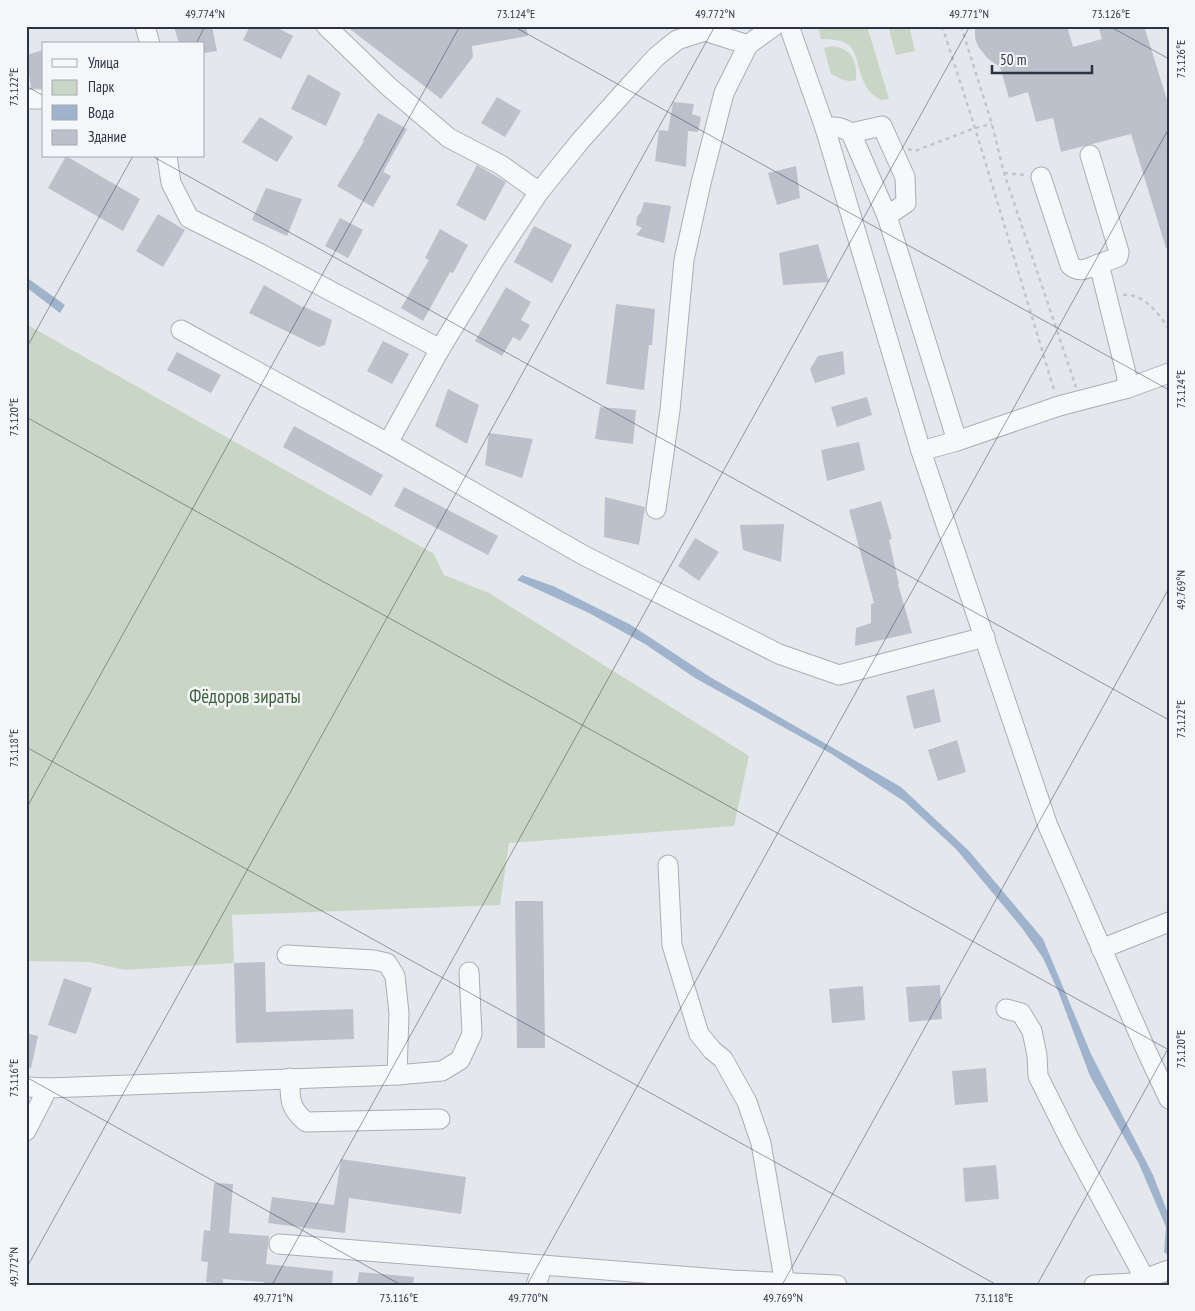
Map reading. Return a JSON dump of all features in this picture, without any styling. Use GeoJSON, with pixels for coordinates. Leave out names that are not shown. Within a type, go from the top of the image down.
{"type":"FeatureCollection","features":[{"type":"Feature","properties":{"kind":"street"},"geometry":{"type":"LineString","coordinates":[[145,26],[149,42]]}},
{"type":"Feature","properties":{"kind":"street"},"geometry":{"type":"LineString","coordinates":[[326,26],[388,86],[449,138],[501,164],[539,192]]}},
{"type":"Feature","properties":{"kind":"street"},"geometry":{"type":"LineString","coordinates":[[656,509],[670,410],[684,260],[700,183],[724,93],[748,45],[774,26]]}},
{"type":"Feature","properties":{"kind":"street"},"geometry":{"type":"LineString","coordinates":[[789,26],[825,128],[921,451],[1048,826],[1169,1099]]}},
{"type":"Feature","properties":{"kind":"street"},"geometry":{"type":"LineString","coordinates":[[388,443],[440,349],[496,257],[539,192],[581,140],[618,99],[656,57],[677,40],[705,31],[748,45]]}},
{"type":"Feature","properties":{"kind":"street"},"geometry":{"type":"LineString","coordinates":[[26,99],[42,99]]}},
{"type":"Feature","properties":{"kind":"street"},"geometry":{"type":"LineString","coordinates":[[825,128],[835,126],[844,128],[851,133],[887,216],[957,441]]}},
{"type":"Feature","properties":{"kind":"street"},"geometry":{"type":"LineString","coordinates":[[851,133],[882,126],[905,177],[906,203],[887,216]]}},
{"type":"Feature","properties":{"kind":"street"},"geometry":{"type":"LineString","coordinates":[[1040,176],[1070,265],[1074,269],[1080,270],[1114,259],[1118,257],[1119,252],[1090,155]]}},
{"type":"Feature","properties":{"kind":"street"},"geometry":{"type":"LineString","coordinates":[[168,158],[171,183],[189,218],[440,349]]}},
{"type":"Feature","properties":{"kind":"street"},"geometry":{"type":"LineString","coordinates":[[1098,264],[1126,373],[1128,388]]}},
{"type":"Feature","properties":{"kind":"street"},"geometry":{"type":"LineString","coordinates":[[181,330],[388,443],[583,555],[780,654],[839,675],[985,637]]}},
{"type":"Feature","properties":{"kind":"street"},"geometry":{"type":"LineString","coordinates":[[921,451],[957,441],[1059,406],[1128,388],[1169,373]]}},
{"type":"Feature","properties":{"kind":"street"},"geometry":{"type":"LineString","coordinates":[[668,865],[672,945],[699,1034],[712,1050],[723,1059],[747,1102],[761,1143],[785,1284]]}},
{"type":"Feature","properties":{"kind":"street"},"geometry":{"type":"LineString","coordinates":[[1101,949],[1169,922]]}},
{"type":"Feature","properties":{"kind":"street"},"geometry":{"type":"LineString","coordinates":[[286,956],[374,960],[387,963],[396,976],[399,1014],[397,1075]]}},
{"type":"Feature","properties":{"kind":"street"},"geometry":{"type":"LineString","coordinates":[[26,1087],[48,1088],[397,1075],[442,1071],[460,1060],[472,1034],[469,972]]}},
{"type":"Feature","properties":{"kind":"street"},"geometry":{"type":"LineString","coordinates":[[1006,1009],[1021,1013],[1032,1031],[1037,1054],[1031,1079],[1070,1140],[1135,1282]]}},
{"type":"Feature","properties":{"kind":"street"},"geometry":{"type":"LineString","coordinates":[[290,1078],[290,1100],[295,1112],[306,1122],[440,1119]]}},
{"type":"Feature","properties":{"kind":"street"},"geometry":{"type":"LineString","coordinates":[[26,1131],[48,1088]]}},
{"type":"Feature","properties":{"kind":"street"},"geometry":{"type":"LineString","coordinates":[[279,1244],[785,1284],[837,1285]]}},
{"type":"Feature","properties":{"kind":"street"},"geometry":{"type":"LineString","coordinates":[[536,1285],[543,1265]]}},
{"type":"Feature","properties":{"kind":"street"},"geometry":{"type":"LineString","coordinates":[[1094,1285],[1135,1282],[1169,1270]]}},
{"type":"Feature","properties":{"kind":"path"},"geometry":{"type":"LineString","coordinates":[[942,26],[975,128],[1059,406]]}},
{"type":"Feature","properties":{"kind":"path"},"geometry":{"type":"LineString","coordinates":[[961,26],[992,124],[1004,173],[1080,400]]}},
{"type":"Feature","properties":{"kind":"path"},"geometry":{"type":"LineString","coordinates":[[890,144],[915,150],[975,128],[992,124]]}},
{"type":"Feature","properties":{"kind":"path"},"geometry":{"type":"LineString","coordinates":[[1004,173],[1040,176]]}},
{"type":"Feature","properties":{"kind":"path"},"geometry":{"type":"LineString","coordinates":[[1108,301],[1122,295],[1132,294],[1141,297],[1169,329]]}},
{"type":"Feature","properties":{"kind":"green space"},"geometry":{"type":"Polygon","coordinates":[[[818,26],[867,26],[889,99],[881,100],[868,89],[854,51],[850,46],[843,42],[821,39],[818,26]]]}},
{"type":"Feature","properties":{"kind":"green space"},"geometry":{"type":"Polygon","coordinates":[[[888,26],[917,26],[910,29],[915,51],[896,55],[888,26]]]}},
{"type":"Feature","properties":{"kind":"green space"},"geometry":{"type":"Polygon","coordinates":[[[832,46],[845,50],[852,57],[856,67],[856,80],[846,80],[831,74],[824,48],[832,46]]]}},
{"type":"Feature","properties":{"kind":"green space","name":"Фёдоров зираты"},"geometry":{"type":"Polygon","coordinates":[[[26,324],[434,554],[444,575],[489,593],[749,756],[734,826],[509,843],[500,905],[232,915],[234,963],[125,970],[89,962],[26,961],[26,324]]]}},
{"type":"Feature","properties":{"kind":"water"},"geometry":{"type":"Polygon","coordinates":[[[26,277],[65,305],[60,313],[26,287],[26,277]]]}},
{"type":"Feature","properties":{"kind":"water"},"geometry":{"type":"Polygon","coordinates":[[[522,575],[553,586],[631,625],[710,677],[901,787],[969,851],[1043,939],[1091,1054],[1153,1175],[1169,1216],[1169,1256],[1164,1252],[1166,1227],[1139,1164],[1090,1076],[1058,991],[1043,958],[1022,928],[956,849],[905,802],[830,753],[695,678],[645,644],[589,613],[517,580],[522,575]]]}},
{"type":"Feature","properties":{"kind":"building"},"geometry":{"type":"Polygon","coordinates":[[[174,26],[212,26],[217,51],[205,53],[205,42],[178,42],[174,26]]]}},
{"type":"Feature","properties":{"kind":"building"},"geometry":{"type":"Polygon","coordinates":[[[250,26],[274,26],[293,36],[281,59],[243,40],[250,26]]]}},
{"type":"Feature","properties":{"kind":"building"},"geometry":{"type":"Polygon","coordinates":[[[346,26],[526,26],[528,36],[472,46],[473,57],[441,99],[346,26]]]}},
{"type":"Feature","properties":{"kind":"building"},"geometry":{"type":"Polygon","coordinates":[[[975,26],[1067,26],[1073,47],[1102,39],[1098,26],[1144,26],[1169,106],[1169,247],[1166,248],[1131,134],[1061,152],[1053,118],[1036,122],[1028,92],[1009,98],[1000,67],[987,58],[978,46],[975,38],[975,26]]]}},
{"type":"Feature","properties":{"kind":"building"},"geometry":{"type":"Polygon","coordinates":[[[42,51],[42,88],[31,88],[26,55],[42,51]]]}},
{"type":"Feature","properties":{"kind":"building"},"geometry":{"type":"Polygon","coordinates":[[[308,74],[341,93],[326,126],[291,109],[308,74]]]}},
{"type":"Feature","properties":{"kind":"building"},"geometry":{"type":"Polygon","coordinates":[[[497,97],[521,111],[505,137],[481,123],[497,97]]]}},
{"type":"Feature","properties":{"kind":"building"},"geometry":{"type":"Polygon","coordinates":[[[673,102],[694,104],[692,114],[701,117],[698,132],[688,131],[686,167],[655,161],[659,130],[668,131],[673,102]]]}},
{"type":"Feature","properties":{"kind":"building"},"geometry":{"type":"Polygon","coordinates":[[[378,113],[407,129],[383,172],[391,176],[373,207],[337,186],[364,141],[378,113]]]}},
{"type":"Feature","properties":{"kind":"building"},"geometry":{"type":"Polygon","coordinates":[[[260,117],[293,137],[277,162],[242,142],[260,117]]]}},
{"type":"Feature","properties":{"kind":"building"},"geometry":{"type":"Polygon","coordinates":[[[65,158],[69,158],[140,199],[123,231],[48,188],[65,158]]]}},
{"type":"Feature","properties":{"kind":"building"},"geometry":{"type":"Polygon","coordinates":[[[477,165],[506,182],[485,221],[456,205],[477,165]]]}},
{"type":"Feature","properties":{"kind":"building"},"geometry":{"type":"Polygon","coordinates":[[[796,166],[800,198],[777,205],[768,173],[796,166]]]}},
{"type":"Feature","properties":{"kind":"building"},"geometry":{"type":"Polygon","coordinates":[[[266,188],[302,199],[287,236],[252,220],[266,188]]]}},
{"type":"Feature","properties":{"kind":"building"},"geometry":{"type":"Polygon","coordinates":[[[644,202],[671,206],[664,243],[636,235],[642,228],[636,225],[637,217],[641,212],[644,202]]]}},
{"type":"Feature","properties":{"kind":"building"},"geometry":{"type":"Polygon","coordinates":[[[158,214],[185,230],[163,267],[136,251],[158,214]]]}},
{"type":"Feature","properties":{"kind":"building"},"geometry":{"type":"Polygon","coordinates":[[[340,218],[363,230],[348,258],[325,246],[340,218]]]}},
{"type":"Feature","properties":{"kind":"building"},"geometry":{"type":"Polygon","coordinates":[[[534,226],[572,245],[552,283],[514,262],[534,226]]]}},
{"type":"Feature","properties":{"kind":"building"},"geometry":{"type":"Polygon","coordinates":[[[440,229],[468,245],[453,273],[450,272],[423,321],[401,308],[429,260],[425,258],[440,229]]]}},
{"type":"Feature","properties":{"kind":"building"},"geometry":{"type":"Polygon","coordinates":[[[818,244],[829,282],[783,285],[779,253],[818,244]]]}},
{"type":"Feature","properties":{"kind":"building"},"geometry":{"type":"Polygon","coordinates":[[[264,285],[302,307],[332,320],[325,345],[319,347],[249,313],[264,285]]]}},
{"type":"Feature","properties":{"kind":"building"},"geometry":{"type":"Polygon","coordinates":[[[506,287],[531,302],[521,320],[530,325],[520,341],[513,337],[502,356],[475,341],[506,287]]]}},
{"type":"Feature","properties":{"kind":"building"},"geometry":{"type":"Polygon","coordinates":[[[616,304],[655,309],[652,345],[649,345],[644,390],[606,384],[616,304]]]}},
{"type":"Feature","properties":{"kind":"building"},"geometry":{"type":"Polygon","coordinates":[[[383,341],[409,354],[392,384],[367,371],[383,341]]]}},
{"type":"Feature","properties":{"kind":"building"},"geometry":{"type":"Polygon","coordinates":[[[843,351],[845,374],[815,383],[810,369],[818,356],[843,351]]]}},
{"type":"Feature","properties":{"kind":"building"},"geometry":{"type":"Polygon","coordinates":[[[177,352],[221,375],[211,393],[167,370],[177,352]]]}},
{"type":"Feature","properties":{"kind":"building"},"geometry":{"type":"Polygon","coordinates":[[[448,389],[479,405],[467,444],[435,426],[448,389]]]}},
{"type":"Feature","properties":{"kind":"building"},"geometry":{"type":"Polygon","coordinates":[[[867,397],[872,415],[837,427],[831,407],[867,397]]]}},
{"type":"Feature","properties":{"kind":"building"},"geometry":{"type":"Polygon","coordinates":[[[600,407],[636,410],[633,444],[595,439],[600,407]]]}},
{"type":"Feature","properties":{"kind":"building"},"geometry":{"type":"Polygon","coordinates":[[[294,426],[383,475],[371,496],[283,447],[294,426]]]}},
{"type":"Feature","properties":{"kind":"building"},"geometry":{"type":"Polygon","coordinates":[[[489,433],[533,439],[522,478],[485,465],[489,433]]]}},
{"type":"Feature","properties":{"kind":"building"},"geometry":{"type":"Polygon","coordinates":[[[859,442],[865,470],[827,481],[821,450],[859,442]]]}},
{"type":"Feature","properties":{"kind":"building"},"geometry":{"type":"Polygon","coordinates":[[[404,487],[498,536],[488,555],[394,506],[404,487]]]}},
{"type":"Feature","properties":{"kind":"building"},"geometry":{"type":"Polygon","coordinates":[[[605,497],[645,507],[639,545],[604,537],[605,497]]]}},
{"type":"Feature","properties":{"kind":"building"},"geometry":{"type":"Polygon","coordinates":[[[881,501],[892,539],[889,540],[898,584],[912,633],[855,646],[856,628],[871,623],[871,604],[874,603],[849,510],[881,501]]]}},
{"type":"Feature","properties":{"kind":"building"},"geometry":{"type":"Polygon","coordinates":[[[784,524],[781,562],[743,550],[740,525],[784,524]]]}},
{"type":"Feature","properties":{"kind":"building"},"geometry":{"type":"Polygon","coordinates":[[[695,538],[719,552],[699,581],[678,566],[695,538]]]}},
{"type":"Feature","properties":{"kind":"building"},"geometry":{"type":"Polygon","coordinates":[[[934,689],[941,722],[914,729],[906,696],[934,689]]]}},
{"type":"Feature","properties":{"kind":"building"},"geometry":{"type":"Polygon","coordinates":[[[957,740],[966,772],[938,781],[928,750],[957,740]]]}},
{"type":"Feature","properties":{"kind":"building"},"geometry":{"type":"Polygon","coordinates":[[[515,901],[543,901],[545,1048],[517,1048],[515,901]]]}},
{"type":"Feature","properties":{"kind":"building"},"geometry":{"type":"Polygon","coordinates":[[[265,962],[266,1012],[353,1009],[354,1039],[236,1043],[234,963],[265,962]]]}},
{"type":"Feature","properties":{"kind":"building"},"geometry":{"type":"Polygon","coordinates":[[[64,978],[92,988],[76,1034],[48,1025],[64,978]]]}},
{"type":"Feature","properties":{"kind":"building"},"geometry":{"type":"Polygon","coordinates":[[[940,985],[942,1019],[909,1022],[906,987],[940,985]]]}},
{"type":"Feature","properties":{"kind":"building"},"geometry":{"type":"Polygon","coordinates":[[[863,986],[865,1020],[832,1023],[829,989],[863,986]]]}},
{"type":"Feature","properties":{"kind":"building"},"geometry":{"type":"Polygon","coordinates":[[[26,1033],[38,1036],[31,1068],[26,1068],[26,1033]]]}},
{"type":"Feature","properties":{"kind":"building"},"geometry":{"type":"Polygon","coordinates":[[[986,1068],[988,1102],[955,1105],[952,1071],[986,1068]]]}},
{"type":"Feature","properties":{"kind":"building"},"geometry":{"type":"Polygon","coordinates":[[[341,1159],[466,1177],[461,1214],[349,1198],[345,1233],[268,1223],[272,1197],[334,1205],[341,1159]]]}},
{"type":"Feature","properties":{"kind":"building"},"geometry":{"type":"Polygon","coordinates":[[[996,1165],[999,1199],[965,1202],[963,1168],[996,1165]]]}},
{"type":"Feature","properties":{"kind":"building"},"geometry":{"type":"Polygon","coordinates":[[[214,1183],[233,1184],[229,1233],[269,1236],[266,1264],[333,1271],[332,1285],[264,1285],[264,1282],[223,1279],[223,1284],[206,1282],[208,1262],[201,1261],[204,1230],[210,1231],[214,1183]]]}},
{"type":"Feature","properties":{"kind":"building"},"geometry":{"type":"Polygon","coordinates":[[[359,1272],[414,1277],[413,1285],[357,1285],[359,1272]]]}}]}
